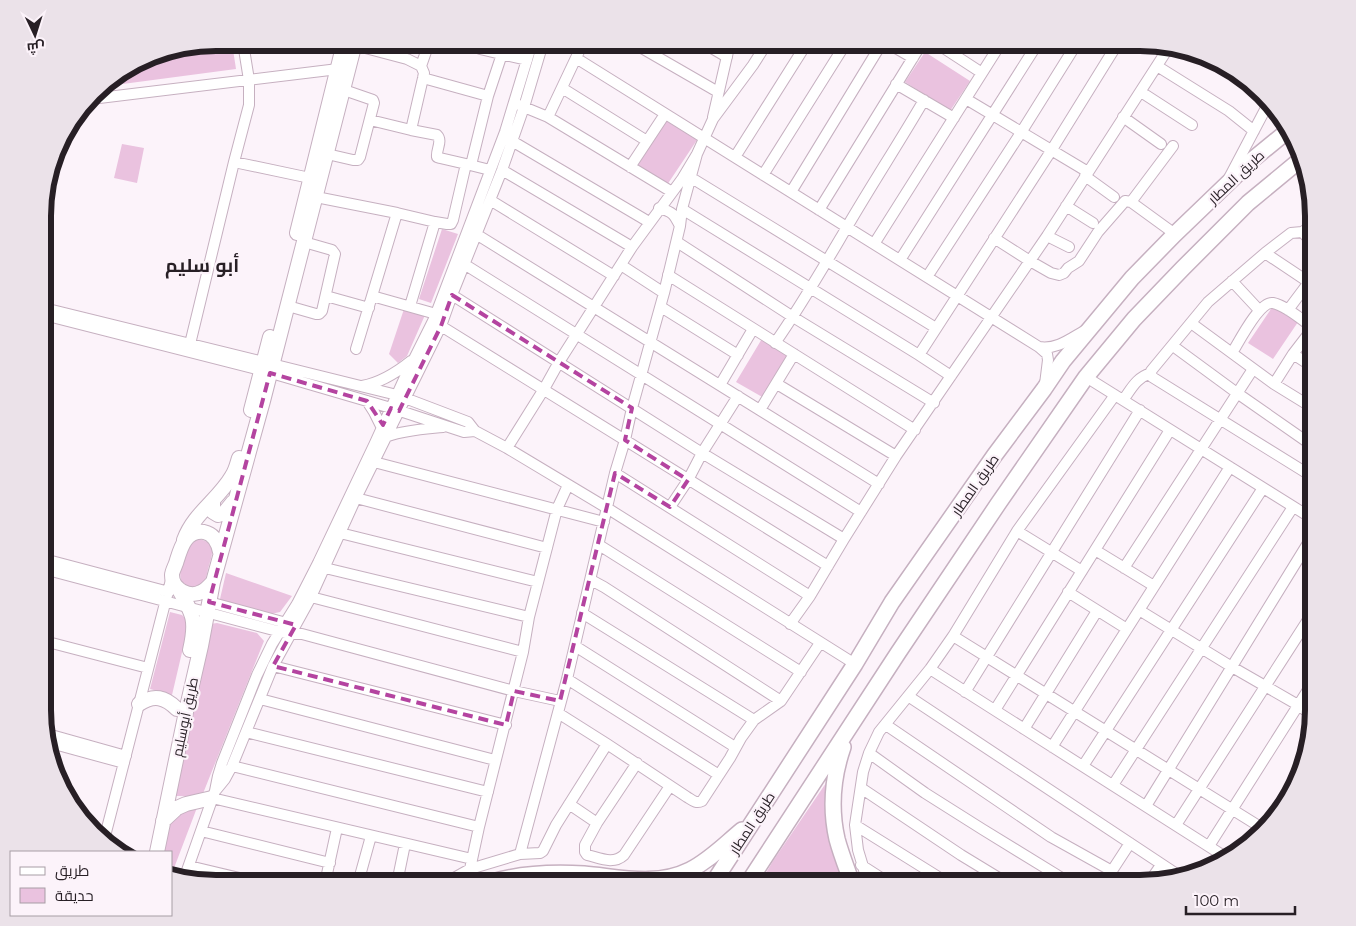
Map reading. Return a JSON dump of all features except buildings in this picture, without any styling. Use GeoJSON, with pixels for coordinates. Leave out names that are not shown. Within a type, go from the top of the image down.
{"type":"FeatureCollection","features":[{"type":"Feature","properties":{"kind":"highway","name":"طريق المطار"},"geometry":{"type":"LineString","coordinates":[[719,874],[855,664],[892,602],[1063,360],[1132,278],[1252,160],[1283,135]]}},
{"type":"Feature","properties":{"kind":"highway"},"geometry":{"type":"LineString","coordinates":[[1248,203],[1294,160]]}},
{"type":"Feature","properties":{"kind":"highway","name":"طريق المطار"},"geometry":{"type":"LineString","coordinates":[[754,874],[998,504],[1086,377],[1134,319],[1183,268],[1248,203],[1296,164]]}},
{"type":"Feature","properties":{"kind":"highway"},"geometry":{"type":"LineString","coordinates":[[849,874],[837,840],[833,817],[833,794],[840,755],[851,725]]}},
{"type":"Feature","properties":{"kind":"highway"},"geometry":{"type":"LineString","coordinates":[[676,875],[689,870],[710,858],[756,818]]}},
{"type":"Feature","properties":{"kind":"highway"},"geometry":{"type":"LineString","coordinates":[[524,875],[557,873],[577,875]]}},
{"type":"Feature","properties":{"kind":"main road"},"geometry":{"type":"LineString","coordinates":[[213,582],[206,590],[199,594],[171,589],[184,540],[190,526],[225,487],[236,468],[288,306],[304,242],[311,204],[310,178],[338,69],[347,51]]}},
{"type":"Feature","properties":{"kind":"main road"},"geometry":{"type":"LineString","coordinates":[[267,367],[279,303],[327,154],[344,90],[350,51]]}},
{"type":"Feature","properties":{"kind":"main road","name":"طريق أبوسليم"},"geometry":{"type":"LineString","coordinates":[[157,851],[213,582],[236,498],[267,367]]}},
{"type":"Feature","properties":{"kind":"main road"},"geometry":{"type":"LineString","coordinates":[[214,500],[213,512],[218,515],[224,513],[236,498]]}},
{"type":"Feature","properties":{"kind":"main road"},"geometry":{"type":"LineString","coordinates":[[184,540],[196,532],[204,532],[215,538],[219,544],[220,552]]}},
{"type":"Feature","properties":{"kind":"main road","name":"طريق أبوسليم"},"geometry":{"type":"LineString","coordinates":[[148,851],[194,634],[193,616],[190,608],[171,589]]}},
{"type":"Feature","properties":{"kind":"main road"},"geometry":{"type":"LineString","coordinates":[[139,704],[146,699],[162,699],[170,702],[177,709]]}},
{"type":"Feature","properties":{"kind":"main road"},"geometry":{"type":"LineString","coordinates":[[163,821],[177,808],[214,795]]}},
{"type":"Feature","properties":{"kind":"street"},"geometry":{"type":"LineString","coordinates":[[190,344],[249,105],[249,80],[244,51]]}},
{"type":"Feature","properties":{"kind":"street"},"geometry":{"type":"LineString","coordinates":[[379,51],[407,59],[421,66]]}},
{"type":"Feature","properties":{"kind":"street"},"geometry":{"type":"LineString","coordinates":[[411,130],[423,78],[421,66],[426,51]]}},
{"type":"Feature","properties":{"kind":"street"},"geometry":{"type":"LineString","coordinates":[[489,51],[527,60]]}},
{"type":"Feature","properties":{"kind":"street"},"geometry":{"type":"LineString","coordinates":[[401,396],[427,358],[502,170],[512,141],[530,51]]}},
{"type":"Feature","properties":{"kind":"street"},"geometry":{"type":"LineString","coordinates":[[187,872],[214,795],[222,763],[257,675],[272,644],[291,630],[311,597],[374,462],[401,396],[413,359],[436,314],[490,170],[519,105],[540,51]]}},
{"type":"Feature","properties":{"kind":"street"},"geometry":{"type":"LineString","coordinates":[[548,117],[579,51]]}},
{"type":"Feature","properties":{"kind":"street"},"geometry":{"type":"LineString","coordinates":[[647,51],[718,92]]}},
{"type":"Feature","properties":{"kind":"street"},"geometry":{"type":"LineString","coordinates":[[717,51],[727,57]]}},
{"type":"Feature","properties":{"kind":"street"},"geometry":{"type":"LineString","coordinates":[[713,119],[728,51]]}},
{"type":"Feature","properties":{"kind":"street"},"geometry":{"type":"LineString","coordinates":[[520,854],[567,679],[615,473],[664,294],[690,177],[697,154],[713,119],[762,51]]}},
{"type":"Feature","properties":{"kind":"street"},"geometry":{"type":"LineString","coordinates":[[735,158],[802,51]]}},
{"type":"Feature","properties":{"kind":"street"},"geometry":{"type":"LineString","coordinates":[[764,175],[841,51]]}},
{"type":"Feature","properties":{"kind":"street"},"geometry":{"type":"LineString","coordinates":[[791,192],[877,51]]}},
{"type":"Feature","properties":{"kind":"street"},"geometry":{"type":"LineString","coordinates":[[901,51],[913,58]]}},
{"type":"Feature","properties":{"kind":"street"},"geometry":{"type":"LineString","coordinates":[[819,210],[917,51]]}},
{"type":"Feature","properties":{"kind":"street"},"geometry":{"type":"LineString","coordinates":[[948,51],[982,73]]}},
{"type":"Feature","properties":{"kind":"street"},"geometry":{"type":"LineString","coordinates":[[874,244],[996,51]]}},
{"type":"Feature","properties":{"kind":"street"},"geometry":{"type":"LineString","coordinates":[[900,260],[1033,51]]}},
{"type":"Feature","properties":{"kind":"street"},"geometry":{"type":"LineString","coordinates":[[927,277],[1072,51]]}},
{"type":"Feature","properties":{"kind":"street"},"geometry":{"type":"LineString","coordinates":[[919,355],[1051,151],[1113,51]]}},
{"type":"Feature","properties":{"kind":"street"},"geometry":{"type":"LineString","coordinates":[[790,624],[810,596],[896,456],[1047,236],[1165,53]]}},
{"type":"Feature","properties":{"kind":"street"},"geometry":{"type":"LineString","coordinates":[[311,204],[397,213],[450,224],[453,220],[488,96],[502,54]]}},
{"type":"Feature","properties":{"kind":"street"},"geometry":{"type":"LineString","coordinates":[[576,58],[1039,347],[1047,354],[1048,360],[1044,389]]}},
{"type":"Feature","properties":{"kind":"street"},"geometry":{"type":"LineString","coordinates":[[1157,66],[1229,111],[1254,131]]}},
{"type":"Feature","properties":{"kind":"street"},"geometry":{"type":"LineString","coordinates":[[101,98],[338,69]]}},
{"type":"Feature","properties":{"kind":"street"},"geometry":{"type":"LineString","coordinates":[[423,78],[488,96]]}},
{"type":"Feature","properties":{"kind":"street"},"geometry":{"type":"LineString","coordinates":[[896,84],[954,118]]}},
{"type":"Feature","properties":{"kind":"street"},"geometry":{"type":"LineString","coordinates":[[562,88],[647,141]]}},
{"type":"Feature","properties":{"kind":"street"},"geometry":{"type":"LineString","coordinates":[[327,154],[353,160],[360,158],[374,102],[344,90]]}},
{"type":"Feature","properties":{"kind":"street"},"geometry":{"type":"LineString","coordinates":[[1141,92],[1192,125]]}},
{"type":"Feature","properties":{"kind":"street"},"geometry":{"type":"LineString","coordinates":[[966,98],[1022,131],[1087,174],[1114,196]]}},
{"type":"Feature","properties":{"kind":"street"},"geometry":{"type":"LineString","coordinates":[[775,343],[827,262],[924,100]]}},
{"type":"Feature","properties":{"kind":"street"},"geometry":{"type":"LineString","coordinates":[[519,105],[548,117],[672,192]]}},
{"type":"Feature","properties":{"kind":"street"},"geometry":{"type":"LineString","coordinates":[[1224,188],[1265,109]]}},
{"type":"Feature","properties":{"kind":"street"},"geometry":{"type":"LineString","coordinates":[[630,167],[665,114]]}},
{"type":"Feature","properties":{"kind":"street"},"geometry":{"type":"LineString","coordinates":[[1123,117],[1161,144]]}},
{"type":"Feature","properties":{"kind":"street"},"geometry":{"type":"LineString","coordinates":[[370,120],[437,135],[440,141],[437,157],[490,170]]}},
{"type":"Feature","properties":{"kind":"street"},"geometry":{"type":"LineString","coordinates":[[512,141],[649,222]]}},
{"type":"Feature","properties":{"kind":"street"},"geometry":{"type":"LineString","coordinates":[[1131,202],[1173,146]]}},
{"type":"Feature","properties":{"kind":"street"},"geometry":{"type":"LineString","coordinates":[[506,448],[632,247],[697,154]]}},
{"type":"Feature","properties":{"kind":"street"},"geometry":{"type":"LineString","coordinates":[[234,162],[310,178]]}},
{"type":"Feature","properties":{"kind":"street"},"geometry":{"type":"LineString","coordinates":[[502,170],[632,247]]}},
{"type":"Feature","properties":{"kind":"street"},"geometry":{"type":"LineString","coordinates":[[690,177],[936,328]]}},
{"type":"Feature","properties":{"kind":"street"},"geometry":{"type":"LineString","coordinates":[[490,200],[614,276]]}},
{"type":"Feature","properties":{"kind":"street"},"geometry":{"type":"LineString","coordinates":[[994,238],[1054,275],[1059,275],[1079,261],[1098,232],[1125,201],[1131,202],[1175,234]]}},
{"type":"Feature","properties":{"kind":"street"},"geometry":{"type":"LineString","coordinates":[[1066,206],[1093,223]]}},
{"type":"Feature","properties":{"kind":"street"},"geometry":{"type":"LineString","coordinates":[[660,208],[671,212],[680,226]]}},
{"type":"Feature","properties":{"kind":"street"},"geometry":{"type":"LineString","coordinates":[[682,208],[951,376]]}},
{"type":"Feature","properties":{"kind":"street"},"geometry":{"type":"LineString","coordinates":[[356,349],[397,213]]}},
{"type":"Feature","properties":{"kind":"street"},"geometry":{"type":"LineString","coordinates":[[410,306],[435,222]]}},
{"type":"Feature","properties":{"kind":"street"},"geometry":{"type":"LineString","coordinates":[[865,874],[861,865],[854,825],[863,772],[879,732],[930,669],[953,636],[1017,531],[1119,398],[1142,376],[1151,373],[1208,302],[1291,233],[1302,232]]}},
{"type":"Feature","properties":{"kind":"street"},"geometry":{"type":"LineString","coordinates":[[476,234],[879,484]]}},
{"type":"Feature","properties":{"kind":"street"},"geometry":{"type":"LineString","coordinates":[[1047,236],[1069,247]]}},
{"type":"Feature","properties":{"kind":"street"},"geometry":{"type":"LineString","coordinates":[[288,306],[319,314],[322,311],[326,296],[335,254],[332,250],[304,242]]}},
{"type":"Feature","properties":{"kind":"street"},"geometry":{"type":"LineString","coordinates":[[676,242],[793,317],[934,403]]}},
{"type":"Feature","properties":{"kind":"street"},"geometry":{"type":"LineString","coordinates":[[1265,253],[1304,278]]}},
{"type":"Feature","properties":{"kind":"street"},"geometry":{"type":"LineString","coordinates":[[464,264],[861,512]]}},
{"type":"Feature","properties":{"kind":"street"},"geometry":{"type":"LineString","coordinates":[[621,265],[664,294]]}},
{"type":"Feature","properties":{"kind":"street"},"geometry":{"type":"LineString","coordinates":[[668,275],[915,430]]}},
{"type":"Feature","properties":{"kind":"street"},"geometry":{"type":"LineString","coordinates":[[1232,282],[1259,310]]}},
{"type":"Feature","properties":{"kind":"street"},"geometry":{"type":"LineString","coordinates":[[1288,310],[1304,291]]}},
{"type":"Feature","properties":{"kind":"street"},"geometry":{"type":"LineString","coordinates":[[452,295],[702,454],[844,539]]}},
{"type":"Feature","properties":{"kind":"street"},"geometry":{"type":"LineString","coordinates":[[326,296],[369,308]]}},
{"type":"Feature","properties":{"kind":"street"},"geometry":{"type":"LineString","coordinates":[[372,296],[436,314]]}},
{"type":"Feature","properties":{"kind":"street"},"geometry":{"type":"LineString","coordinates":[[1232,353],[1259,310],[1271,303],[1288,310],[1304,322]]}},
{"type":"Feature","properties":{"kind":"street"},"geometry":{"type":"LineString","coordinates":[[660,307],[738,355]]}},
{"type":"Feature","properties":{"kind":"street"},"geometry":{"type":"LineString","coordinates":[[51,310],[190,344],[267,367],[464,432],[476,431]]}},
{"type":"Feature","properties":{"kind":"street"},"geometry":{"type":"LineString","coordinates":[[51,317],[401,396],[468,422],[476,431],[608,508],[855,664]]}},
{"type":"Feature","properties":{"kind":"street"},"geometry":{"type":"LineString","coordinates":[[1191,323],[1274,384],[1304,402]]}},
{"type":"Feature","properties":{"kind":"street"},"geometry":{"type":"LineString","coordinates":[[441,326],[828,566]]}},
{"type":"Feature","properties":{"kind":"street"},"geometry":{"type":"LineString","coordinates":[[720,385],[753,329]]}},
{"type":"Feature","properties":{"kind":"street"},"geometry":{"type":"LineString","coordinates":[[1039,347],[1056,346],[1089,329]]}},
{"type":"Feature","properties":{"kind":"street"},"geometry":{"type":"LineString","coordinates":[[1274,384],[1304,340]]}},
{"type":"Feature","properties":{"kind":"street"},"geometry":{"type":"LineString","coordinates":[[1173,346],[1237,394],[1304,440]]}},
{"type":"Feature","properties":{"kind":"street"},"geometry":{"type":"LineString","coordinates":[[760,410],[794,354]]}},
{"type":"Feature","properties":{"kind":"street"},"geometry":{"type":"LineString","coordinates":[[1293,354],[1304,361]]}},
{"type":"Feature","properties":{"kind":"street"},"geometry":{"type":"LineString","coordinates":[[360,386],[391,375],[413,359]]}},
{"type":"Feature","properties":{"kind":"street"},"geometry":{"type":"LineString","coordinates":[[1124,568],[1253,369]]}},
{"type":"Feature","properties":{"kind":"street"},"geometry":{"type":"LineString","coordinates":[[1151,373],[1152,377],[1304,471]]}},
{"type":"Feature","properties":{"kind":"street"},"geometry":{"type":"LineString","coordinates":[[1086,377],[1304,514]]}},
{"type":"Feature","properties":{"kind":"street"},"geometry":{"type":"LineString","coordinates":[[776,384],[896,456]]}},
{"type":"Feature","properties":{"kind":"street"},"geometry":{"type":"LineString","coordinates":[[670,507],[738,396]]}},
{"type":"Feature","properties":{"kind":"street"},"geometry":{"type":"LineString","coordinates":[[367,401],[385,432]]}},
{"type":"Feature","properties":{"kind":"street"},"geometry":{"type":"LineString","coordinates":[[965,692],[1140,410]]}},
{"type":"Feature","properties":{"kind":"street"},"geometry":{"type":"LineString","coordinates":[[385,432],[448,427]]}},
{"type":"Feature","properties":{"kind":"street"},"geometry":{"type":"LineString","coordinates":[[995,710],[1170,430]]}},
{"type":"Feature","properties":{"kind":"street"},"geometry":{"type":"LineString","coordinates":[[214,795],[232,766],[318,563],[385,432]]}},
{"type":"Feature","properties":{"kind":"street"},"geometry":{"type":"LineString","coordinates":[[374,462],[604,522]]}},
{"type":"Feature","properties":{"kind":"street"},"geometry":{"type":"LineString","coordinates":[[1052,747],[1230,467]]}},
{"type":"Feature","properties":{"kind":"street"},"geometry":{"type":"LineString","coordinates":[[615,473],[810,596]]}},
{"type":"Feature","properties":{"kind":"street"},"geometry":{"type":"LineString","coordinates":[[471,864],[495,760],[514,691],[529,617],[557,509],[568,485]]}},
{"type":"Feature","properties":{"kind":"street"},"geometry":{"type":"LineString","coordinates":[[1083,766],[1263,488]]}},
{"type":"Feature","properties":{"kind":"street"},"geometry":{"type":"LineString","coordinates":[[356,498],[547,548]]}},
{"type":"Feature","properties":{"kind":"street"},"geometry":{"type":"LineString","coordinates":[[1113,786],[1293,507]]}},
{"type":"Feature","properties":{"kind":"street"},"geometry":{"type":"LineString","coordinates":[[1017,531],[1082,571]]}},
{"type":"Feature","properties":{"kind":"street"},"geometry":{"type":"LineString","coordinates":[[340,533],[538,582]]}},
{"type":"Feature","properties":{"kind":"street"},"geometry":{"type":"LineString","coordinates":[[599,545],[801,672]]}},
{"type":"Feature","properties":{"kind":"street"},"geometry":{"type":"LineString","coordinates":[[1095,550],[1154,586]]}},
{"type":"Feature","properties":{"kind":"street"},"geometry":{"type":"LineString","coordinates":[[1146,806],[1304,550]]}},
{"type":"Feature","properties":{"kind":"street"},"geometry":{"type":"LineString","coordinates":[[51,560],[171,589]]}},
{"type":"Feature","properties":{"kind":"street"},"geometry":{"type":"LineString","coordinates":[[325,568],[529,617]]}},
{"type":"Feature","properties":{"kind":"street"},"geometry":{"type":"LineString","coordinates":[[51,570],[171,589]]}},
{"type":"Feature","properties":{"kind":"street"},"geometry":{"type":"LineString","coordinates":[[591,580],[781,701]]}},
{"type":"Feature","properties":{"kind":"street"},"geometry":{"type":"LineString","coordinates":[[106,833],[148,668],[171,589]]}},
{"type":"Feature","properties":{"kind":"street"},"geometry":{"type":"LineString","coordinates":[[1068,592],[1127,629]]}},
{"type":"Feature","properties":{"kind":"street"},"geometry":{"type":"LineString","coordinates":[[311,597],[523,652]]}},
{"type":"Feature","properties":{"kind":"street"},"geometry":{"type":"LineString","coordinates":[[190,608],[208,608],[514,691],[560,701]]}},
{"type":"Feature","properties":{"kind":"street"},"geometry":{"type":"LineString","coordinates":[[1139,610],[1304,710]]}},
{"type":"Feature","properties":{"kind":"street"},"geometry":{"type":"LineString","coordinates":[[1024,729],[1097,611]]}},
{"type":"Feature","properties":{"kind":"street"},"geometry":{"type":"LineString","coordinates":[[582,613],[754,720]]}},
{"type":"Feature","properties":{"kind":"street"},"geometry":{"type":"LineString","coordinates":[[1176,825],[1304,626]]}},
{"type":"Feature","properties":{"kind":"street"},"geometry":{"type":"LineString","coordinates":[[953,636],[1258,825]]}},
{"type":"Feature","properties":{"kind":"street"},"geometry":{"type":"LineString","coordinates":[[51,643],[148,668]]}},
{"type":"Feature","properties":{"kind":"street"},"geometry":{"type":"LineString","coordinates":[[558,713],[670,786],[699,802],[719,775],[735,747],[754,720],[781,701],[820,643]]}},
{"type":"Feature","properties":{"kind":"street"},"geometry":{"type":"LineString","coordinates":[[575,646],[735,747]]}},
{"type":"Feature","properties":{"kind":"street"},"geometry":{"type":"LineString","coordinates":[[273,666],[506,725]]}},
{"type":"Feature","properties":{"kind":"street"},"geometry":{"type":"LineString","coordinates":[[930,669],[1221,854]]}},
{"type":"Feature","properties":{"kind":"street"},"geometry":{"type":"LineString","coordinates":[[567,679],[719,775]]}},
{"type":"Feature","properties":{"kind":"street"},"geometry":{"type":"LineString","coordinates":[[908,696],[1172,871]]}},
{"type":"Feature","properties":{"kind":"street"},"geometry":{"type":"LineString","coordinates":[[1209,846],[1304,696]]}},
{"type":"Feature","properties":{"kind":"street"},"geometry":{"type":"LineString","coordinates":[[260,699],[495,760]]}},
{"type":"Feature","properties":{"kind":"street"},"geometry":{"type":"LineString","coordinates":[[886,725],[1051,837],[1112,871]]}},
{"type":"Feature","properties":{"kind":"street"},"geometry":{"type":"LineString","coordinates":[[246,732],[488,792]]}},
{"type":"Feature","properties":{"kind":"street"},"geometry":{"type":"LineString","coordinates":[[53,736],[125,759]]}},
{"type":"Feature","properties":{"kind":"street"},"geometry":{"type":"LineString","coordinates":[[54,744],[125,759]]}},
{"type":"Feature","properties":{"kind":"street"},"geometry":{"type":"LineString","coordinates":[[456,875],[471,864],[543,851],[556,825],[607,744]]}},
{"type":"Feature","properties":{"kind":"street"},"geometry":{"type":"LineString","coordinates":[[869,753],[933,798],[1054,874]]}},
{"type":"Feature","properties":{"kind":"street"},"geometry":{"type":"LineString","coordinates":[[637,764],[597,823],[585,845],[587,855],[612,861],[620,859],[670,786]]}},
{"type":"Feature","properties":{"kind":"street"},"geometry":{"type":"LineString","coordinates":[[232,766],[479,827]]}},
{"type":"Feature","properties":{"kind":"street"},"geometry":{"type":"LineString","coordinates":[[861,788],[991,874]]}},
{"type":"Feature","properties":{"kind":"street"},"geometry":{"type":"LineString","coordinates":[[214,795],[405,844],[471,864]]}},
{"type":"Feature","properties":{"kind":"street"},"geometry":{"type":"LineString","coordinates":[[569,804],[597,823]]}},
{"type":"Feature","properties":{"kind":"street"},"geometry":{"type":"LineString","coordinates":[[854,825],[934,874]]}},
{"type":"Feature","properties":{"kind":"street"},"geometry":{"type":"LineString","coordinates":[[327,875],[337,828]]}},
{"type":"Feature","properties":{"kind":"street"},"geometry":{"type":"LineString","coordinates":[[201,831],[330,863]]}},
{"type":"Feature","properties":{"kind":"street"},"geometry":{"type":"LineString","coordinates":[[360,875],[371,836]]}},
{"type":"Feature","properties":{"kind":"street"},"geometry":{"type":"LineString","coordinates":[[1110,874],[1130,843]]}},
{"type":"Feature","properties":{"kind":"street"},"geometry":{"type":"LineString","coordinates":[[399,875],[405,844]]}},
{"type":"Feature","properties":{"kind":"street"},"geometry":{"type":"LineString","coordinates":[[1155,874],[1161,864]]}},
{"type":"Feature","properties":{"kind":"street"},"geometry":{"type":"LineString","coordinates":[[861,865],[875,874]]}},
{"type":"Feature","properties":{"kind":"street"},"geometry":{"type":"LineString","coordinates":[[189,866],[227,875]]}},
{"type":"Feature","properties":{"kind":"highlighted area"},"geometry":{"type":"Polygon","coordinates":[[[452,295],[632,408],[625,440],[688,480],[670,507],[615,473],[560,701],[514,691],[506,725],[273,666],[296,625],[209,602],[270,373],[367,401],[383,425],[391,408],[399,411],[441,326],[452,295]]]}},
{"type":"Feature","properties":{"kind":"green space"},"geometry":{"type":"Polygon","coordinates":[[[233,51],[236,69],[116,85],[143,68],[173,57],[194,53],[233,51]]]}},
{"type":"Feature","properties":{"kind":"green space"},"geometry":{"type":"Polygon","coordinates":[[[925,52],[970,81],[950,111],[905,82],[925,52]]]}},
{"type":"Feature","properties":{"kind":"green space"},"geometry":{"type":"Polygon","coordinates":[[[665,120],[697,140],[667,185],[635,167],[665,120]]]}},
{"type":"Feature","properties":{"kind":"green space"},"geometry":{"type":"Polygon","coordinates":[[[122,144],[144,148],[137,183],[114,178],[122,144]]]}},
{"type":"Feature","properties":{"kind":"green space"},"geometry":{"type":"Polygon","coordinates":[[[442,229],[458,234],[431,303],[419,299],[442,229]]]}},
{"type":"Feature","properties":{"kind":"green space"},"geometry":{"type":"Polygon","coordinates":[[[1273,306],[1298,322],[1273,359],[1248,343],[1273,306]]]}},
{"type":"Feature","properties":{"kind":"green space"},"geometry":{"type":"Polygon","coordinates":[[[404,309],[425,315],[407,356],[398,363],[389,354],[404,309]]]}},
{"type":"Feature","properties":{"kind":"green space"},"geometry":{"type":"Polygon","coordinates":[[[763,337],[791,353],[764,398],[736,382],[763,337]]]}},
{"type":"Feature","properties":{"kind":"green space"},"geometry":{"type":"Polygon","coordinates":[[[199,539],[209,543],[212,554],[204,581],[200,586],[191,588],[182,583],[180,578],[181,565],[190,546],[199,539]]]}},
{"type":"Feature","properties":{"kind":"green space"},"geometry":{"type":"Polygon","coordinates":[[[226,573],[292,596],[280,612],[271,614],[224,601],[220,599],[226,573]]]}},
{"type":"Feature","properties":{"kind":"green space"},"geometry":{"type":"Polygon","coordinates":[[[170,612],[182,615],[187,620],[187,631],[172,695],[150,689],[170,612]]]}},
{"type":"Feature","properties":{"kind":"green space"},"geometry":{"type":"Polygon","coordinates":[[[217,623],[257,633],[264,641],[202,796],[174,796],[210,624],[217,623]]]}},
{"type":"Feature","properties":{"kind":"green space"},"geometry":{"type":"Polygon","coordinates":[[[826,783],[847,874],[765,874],[826,783]]]}},
{"type":"Feature","properties":{"kind":"green space"},"geometry":{"type":"Polygon","coordinates":[[[198,805],[174,869],[172,869],[172,851],[164,851],[171,820],[179,813],[198,805]]]}},
{"type":"Feature","properties":{"kind":"district","name":"أبو سليم"},"geometry":{"type":"Point","coordinates":[202,265]}}]}
